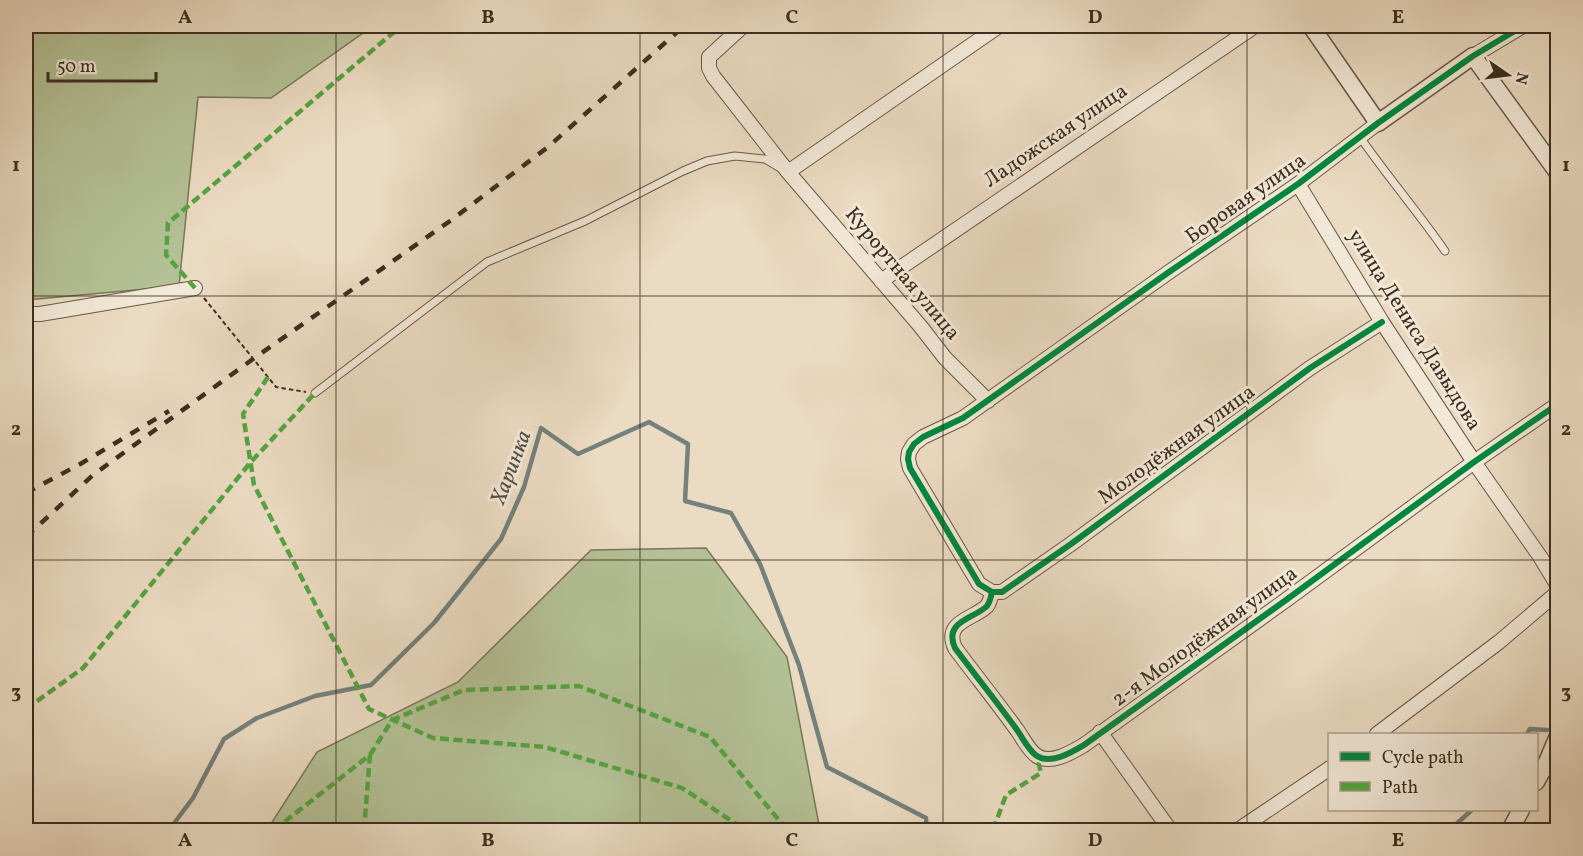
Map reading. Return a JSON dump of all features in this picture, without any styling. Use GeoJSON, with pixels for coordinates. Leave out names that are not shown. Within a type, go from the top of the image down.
{"type":"FeatureCollection","features":[{"type":"Feature","properties":{"kind":"street","name":"Курортная улица"},"geometry":{"type":"LineString","coordinates":[[743,26],[709,57],[713,76],[788,172],[945,358],[987,400]]}},
{"type":"Feature","properties":{"kind":"street"},"geometry":{"type":"LineString","coordinates":[[788,172],[999,26]]}},
{"type":"Feature","properties":{"kind":"street","name":"Ладожская улица"},"geometry":{"type":"LineString","coordinates":[[881,281],[1255,26]]}},
{"type":"Feature","properties":{"kind":"street"},"geometry":{"type":"LineString","coordinates":[[1311,26],[1378,123]]}},
{"type":"Feature","properties":{"kind":"street","name":"Боровая улица"},"geometry":{"type":"LineString","coordinates":[[992,592],[979,584],[910,468],[909,452],[914,444],[923,437],[963,418],[1298,184],[1378,123],[1473,56],[1523,26]]}},
{"type":"Feature","properties":{"kind":"street"},"geometry":{"type":"LineString","coordinates":[[1473,56],[1557,173]]}},
{"type":"Feature","properties":{"kind":"street","name":"улица Дениса Давыдова"},"geometry":{"type":"LineString","coordinates":[[1298,184],[1382,322],[1474,462],[1541,558],[1557,586]]}},
{"type":"Feature","properties":{"kind":"street"},"geometry":{"type":"LineString","coordinates":[[26,314],[40,314],[195,288]]}},
{"type":"Feature","properties":{"kind":"street","name":"Молодёжная улица"},"geometry":{"type":"LineString","coordinates":[[992,592],[1002,592],[1310,368],[1382,322]]}},
{"type":"Feature","properties":{"kind":"street","name":"2-я Молодёжная улица"},"geometry":{"type":"LineString","coordinates":[[992,592],[989,604],[955,627],[952,643],[1037,757],[1048,759],[1060,757],[1072,752],[1101,732],[1557,404]]}},
{"type":"Feature","properties":{"kind":"street"},"geometry":{"type":"LineString","coordinates":[[1380,733],[1499,642],[1557,592]]}},
{"type":"Feature","properties":{"kind":"street"},"geometry":{"type":"LineString","coordinates":[[1101,732],[1170,831]]}},
{"type":"Feature","properties":{"kind":"street"},"geometry":{"type":"LineString","coordinates":[[1538,778],[1557,736]]}},
{"type":"Feature","properties":{"kind":"street"},"geometry":{"type":"LineString","coordinates":[[1238,831],[1328,769]]}},
{"type":"Feature","properties":{"kind":"street"},"geometry":{"type":"LineString","coordinates":[[1510,831],[1520,811]]}},
{"type":"Feature","properties":{"kind":"lane"},"geometry":{"type":"LineString","coordinates":[[1360,137],[1445,251]]}},
{"type":"Feature","properties":{"kind":"lane"},"geometry":{"type":"LineString","coordinates":[[315,393],[487,262],[585,221],[707,161],[735,156],[765,159],[788,172]]}},
{"type":"Feature","properties":{"kind":"path"},"geometry":{"type":"LineString","coordinates":[[195,288],[276,387],[315,393]]}},
{"type":"Feature","properties":{"kind":"green space"},"geometry":{"type":"Polygon","coordinates":[[[26,26],[373,26],[271,98],[198,97],[179,286],[26,299],[26,26]]]}},
{"type":"Feature","properties":{"kind":"green space"},"geometry":{"type":"Polygon","coordinates":[[[706,548],[787,657],[820,830],[267,830],[317,752],[458,682],[591,550],[706,548]]]}},
{"type":"Feature","properties":{"kind":"waterway","name":"Харинка"},"geometry":{"type":"LineString","coordinates":[[169,830],[193,798],[224,739],[257,718],[315,696],[371,685],[434,623],[501,539],[524,487],[541,428],[578,454],[649,422],[688,444],[685,501],[731,513],[760,564],[799,665],[827,767],[926,818],[927,830]]}},
{"type":"Feature","properties":{"kind":"waterway","name":"Харинка"},"geometry":{"type":"LineString","coordinates":[[1528,733],[1530,729],[1547,730]]}},
{"type":"Feature","properties":{"kind":"waterway","name":"Харинка"},"geometry":{"type":"LineString","coordinates":[[1446,830],[1471,811]]}},
{"type":"Feature","properties":{"kind":"railway"},"geometry":{"type":"LineString","coordinates":[[26,537],[93,475],[450,221],[548,147],[684,26]]}},
{"type":"Feature","properties":{"kind":"railway"},"geometry":{"type":"LineString","coordinates":[[26,493],[82,463],[169,411]]}},
{"type":"Feature","properties":{"kind":"marked path"},"geometry":{"type":"LineString","coordinates":[[195,288],[166,255],[168,223],[401,26]]}},
{"type":"Feature","properties":{"kind":"marked path"},"geometry":{"type":"LineString","coordinates":[[268,377],[243,414],[254,485],[369,709],[433,738],[545,747],[682,788],[745,830]]}},
{"type":"Feature","properties":{"kind":"marked path"},"geometry":{"type":"LineString","coordinates":[[26,709],[83,668],[250,463],[315,393]]}},
{"type":"Feature","properties":{"kind":"marked path"},"geometry":{"type":"LineString","coordinates":[[370,755],[392,720],[464,690],[579,686],[710,737],[787,830]]}},
{"type":"Feature","properties":{"kind":"marked path"},"geometry":{"type":"LineString","coordinates":[[274,830],[370,755],[364,830]]}},
{"type":"Feature","properties":{"kind":"marked path"},"geometry":{"type":"LineString","coordinates":[[993,830],[1006,795],[1041,773],[1037,757]]}},
{"type":"Feature","properties":{"kind":"cycle path"},"geometry":{"type":"LineString","coordinates":[[1382,322],[1310,368],[1002,592],[992,592],[979,584],[910,468],[909,452],[914,444],[923,437],[963,418],[1298,184],[1378,123],[1473,56],[1523,26]]}},
{"type":"Feature","properties":{"kind":"cycle path"},"geometry":{"type":"LineString","coordinates":[[992,592],[987,606],[956,626],[952,639],[955,648],[1028,747],[1037,756],[1055,758],[1084,745],[1474,462],[1558,404]]}}]}
